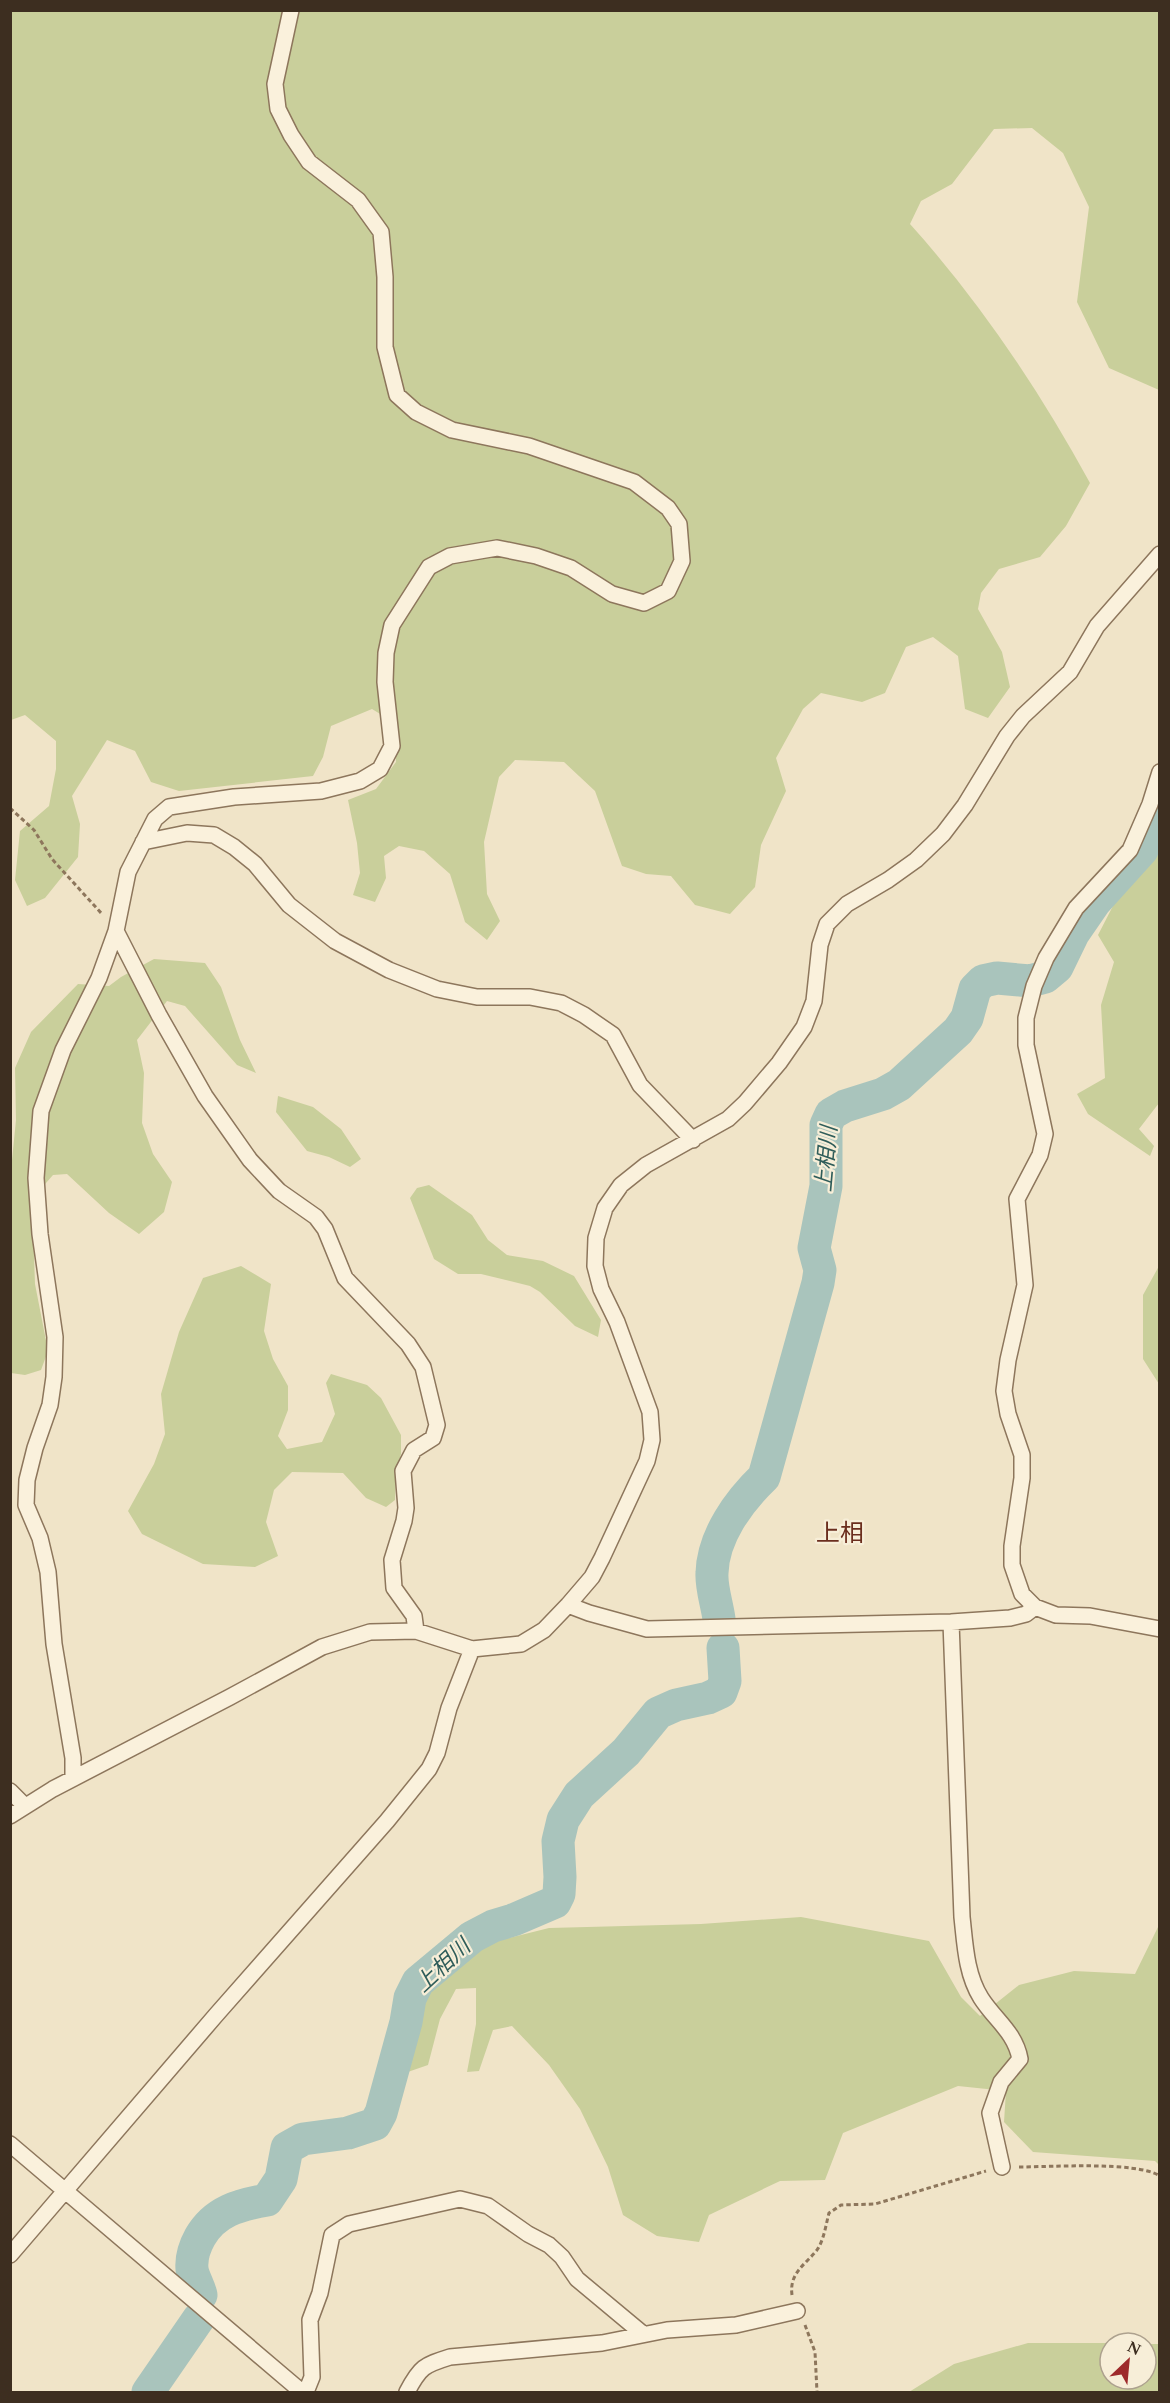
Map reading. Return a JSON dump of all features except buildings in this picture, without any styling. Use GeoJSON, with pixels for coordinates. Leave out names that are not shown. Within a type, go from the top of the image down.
{"type":"FeatureCollection","features":[{"type":"Feature","properties":{"kind":"street"},"geometry":{"type":"LineString","coordinates":[[73,1778],[73,1758],[54,1644],[48,1572],[40,1538],[26,1505],[27,1480],[50,1405],[54,1377],[55,1338],[40,1234],[36,1178],[41,1111],[63,1050],[99,978],[116,931],[128,872],[143,842],[155,819],[170,807],[234,797],[321,791],[360,781],[380,769],[392,746],[385,682],[386,653],[392,625],[429,567],[443,559],[497,548],[536,556],[571,568],[612,594],[644,603],[668,591],[682,561],[679,524],[668,508],[634,482],[529,446],[452,430],[416,412],[397,395],[385,347],[385,277],[381,232],[358,200],[309,162],[291,135],[278,109],[275,84],[291,10]]}},
{"type":"Feature","properties":{"kind":"street"},"geometry":{"type":"LineString","coordinates":[[10,1816],[24,1805],[73,1778],[322,1647],[370,1632],[416,1631],[472,1649],[521,1644],[544,1630],[568,1605],[592,1578],[647,1461],[652,1440],[650,1412],[617,1322],[601,1289],[595,1266],[596,1238],[605,1208],[621,1185],[646,1165],[728,1119],[779,1063],[804,1027],[813,1001],[820,945],[827,924],[847,904],[888,880],[916,860],[943,834],[965,806],[1012,729],[1070,672],[1097,626],[1160,554]]}},
{"type":"Feature","properties":{"kind":"street"},"geometry":{"type":"LineString","coordinates":[[1160,772],[1150,804],[1130,850],[1076,908],[1046,958],[1035,982],[1026,1018],[1026,1046],[1045,1134],[1040,1155],[1017,1198],[1025,1285],[1008,1360],[1004,1391],[1008,1414],[1022,1455],[1022,1478],[1012,1546],[1012,1565],[1022,1594],[1035,1607],[1056,1615],[1090,1616],[1160,1629]]}},
{"type":"Feature","properties":{"kind":"street"},"geometry":{"type":"LineString","coordinates":[[143,842],[187,833],[214,835],[255,864],[289,905],[335,942],[389,970],[437,989],[477,997],[530,996],[561,1003],[584,1015],[613,1035],[640,1085],[693,1140]]}},
{"type":"Feature","properties":{"kind":"street"},"geometry":{"type":"LineString","coordinates":[[116,931],[159,1015],[205,1096],[250,1160],[279,1191],[316,1217],[325,1229],[345,1278],[408,1344],[423,1367],[437,1425],[433,1437],[414,1450],[403,1471],[404,1521],[392,1560],[394,1588],[414,1616],[416,1631]]}},
{"type":"Feature","properties":{"kind":"street"},"geometry":{"type":"LineString","coordinates":[[568,1605],[646,1629],[951,1622],[1010,1618],[1026,1614],[1035,1607]]}},
{"type":"Feature","properties":{"kind":"street"},"geometry":{"type":"LineString","coordinates":[[951,1622],[962,1917],[968,1965],[980,1997],[1017,2043],[1020,2059],[1000,2082],[990,2113],[1002,2167]]}},
{"type":"Feature","properties":{"kind":"street"},"geometry":{"type":"LineString","coordinates":[[10,2255],[387,1821],[429,1769],[437,1753],[449,1708],[472,1649]]}},
{"type":"Feature","properties":{"kind":"street"},"geometry":{"type":"LineString","coordinates":[[10,1791],[24,1805]]}},
{"type":"Feature","properties":{"kind":"street"},"geometry":{"type":"LineString","coordinates":[[10,2144],[304,2392],[312,2377],[310,2320],[320,2293],[332,2235],[349,2224],[460,2199],[488,2206],[528,2234],[549,2245],[562,2257],[577,2279],[643,2334]]}},
{"type":"Feature","properties":{"kind":"street"},"geometry":{"type":"LineString","coordinates":[[407,2392],[414,2378],[426,2364],[450,2357],[602,2343],[667,2330],[736,2325],[797,2311]]}},
{"type":"Feature","properties":{"kind":"path"},"geometry":{"type":"LineString","coordinates":[[10,808],[34,830],[52,858],[116,931]]}},
{"type":"Feature","properties":{"kind":"path"},"geometry":{"type":"LineString","coordinates":[[817,2392],[815,2352],[810,2334],[794,2306],[791,2287],[797,2269],[818,2249],[829,2213],[842,2205],[875,2204],[1002,2167],[1123,2168],[1153,2172],[1160,2176]]}},
{"type":"Feature","properties":{"kind":"green space"},"geometry":{"type":"Polygon","coordinates":[[[10,11],[1159,11],[1159,390],[1109,368],[1077,302],[1089,207],[1063,153],[1032,128],[994,129],[952,184],[921,201],[910,224],[961,284],[1008,348],[1051,415],[1090,483],[1066,526],[1040,557],[999,569],[981,593],[978,609],[1002,652],[1010,687],[988,718],[965,709],[958,656],[933,637],[906,647],[885,693],[862,702],[821,693],[803,709],[776,758],[786,791],[761,845],[755,887],[730,914],[695,905],[671,876],[646,874],[622,866],[595,791],[564,762],[515,760],[499,777],[484,842],[487,894],[500,921],[487,940],[465,922],[450,874],[424,851],[399,846],[384,856],[386,878],[375,902],[353,895],[360,873],[357,843],[348,800],[376,789],[396,762],[395,723],[372,709],[331,726],[323,757],[313,776],[179,791],[151,782],[135,751],[107,740],[72,796],[80,824],[78,857],[45,898],[27,906],[15,880],[20,831],[49,806],[56,769],[56,741],[25,715],[11,720],[10,11]]]}},
{"type":"Feature","properties":{"kind":"green space"},"geometry":{"type":"Polygon","coordinates":[[[1159,836],[1159,1103],[1139,1129],[1154,1146],[1150,1156],[1088,1114],[1077,1094],[1105,1078],[1101,1005],[1114,962],[1098,935],[1116,900],[1156,846],[1159,836]]]}},
{"type":"Feature","properties":{"kind":"green space"},"geometry":{"type":"Polygon","coordinates":[[[154,959],[205,963],[221,987],[240,1040],[256,1073],[237,1065],[185,1006],[167,1001],[137,1040],[144,1073],[142,1123],[153,1154],[172,1182],[164,1212],[139,1234],[109,1213],[67,1174],[53,1175],[32,1199],[35,1284],[48,1351],[41,1370],[25,1375],[11,1373],[10,1180],[16,1120],[15,1068],[31,1032],[78,984],[109,986],[154,959]]]}},
{"type":"Feature","properties":{"kind":"green space"},"geometry":{"type":"Polygon","coordinates":[[[278,1096],[313,1107],[341,1129],[361,1159],[350,1167],[329,1157],[307,1151],[276,1112],[278,1096]]]}},
{"type":"Feature","properties":{"kind":"green space"},"geometry":{"type":"Polygon","coordinates":[[[429,1185],[472,1215],[488,1240],[507,1255],[543,1261],[574,1276],[601,1320],[598,1337],[575,1326],[540,1292],[530,1286],[481,1274],[458,1274],[434,1259],[410,1198],[417,1188],[429,1185]]]}},
{"type":"Feature","properties":{"kind":"green space"},"geometry":{"type":"Polygon","coordinates":[[[241,1266],[271,1284],[264,1331],[273,1359],[288,1386],[288,1410],[278,1436],[287,1449],[322,1442],[335,1414],[326,1383],[331,1374],[367,1385],[381,1398],[401,1435],[395,1500],[386,1507],[366,1498],[343,1473],[292,1472],[274,1490],[266,1522],[278,1556],[255,1567],[203,1564],[142,1534],[128,1511],[154,1464],[165,1434],[161,1394],[179,1332],[203,1278],[241,1266]]]}},
{"type":"Feature","properties":{"kind":"green space"},"geometry":{"type":"Polygon","coordinates":[[[1159,1266],[1159,1384],[1143,1359],[1143,1295],[1159,1266]]]}},
{"type":"Feature","properties":{"kind":"green space"},"geometry":{"type":"Polygon","coordinates":[[[801,1917],[929,1941],[961,1997],[980,2016],[1019,1985],[1074,1971],[1135,1974],[1159,1925],[1159,2165],[1155,2161],[1033,2152],[1004,2122],[1006,2091],[958,2086],[843,2133],[825,2180],[780,2181],[709,2215],[699,2242],[657,2236],[623,2215],[608,2167],[580,2109],[549,2065],[512,2026],[493,2030],[479,2071],[467,2072],[476,2024],[476,1988],[456,1989],[440,2019],[428,2065],[399,2075],[423,1991],[451,1964],[497,1941],[549,1928],[701,1924],[801,1917]]]}},
{"type":"Feature","properties":{"kind":"green space"},"geometry":{"type":"Polygon","coordinates":[[[1028,2343],[1098,2343],[1098,2391],[1158,2391],[1159,2344],[1159,2392],[909,2392],[954,2364],[1028,2343]]]}},
{"type":"Feature","properties":{"kind":"waterway","name":"上相川"},"geometry":{"type":"LineString","coordinates":[[719,1619],[713,1590],[713,1559],[729,1520],[745,1497],[764,1477],[818,1283],[820,1270],[814,1248],[826,1186],[826,1125],[831,1114],[845,1106],[883,1094],[899,1085],[958,1031],[967,1018],[975,989],[983,981],[997,978],[1030,981],[1045,977],[1057,967],[1073,934],[1095,902],[1142,850],[1160,810]]}},
{"type":"Feature","properties":{"kind":"waterway","name":"上相川"},"geometry":{"type":"LineString","coordinates":[[201,2295],[192,2269],[192,2261],[196,2244],[206,2228],[220,2215],[237,2207],[267,2200],[281,2179],[287,2148],[303,2139],[348,2133],[375,2124],[381,2113],[406,2022],[410,1998],[418,1982],[472,1937],[493,1926],[555,1902],[559,1894],[560,1877],[558,1841],[563,1820],[579,1795],[626,1752],[658,1713],[676,1705],[708,1698],[721,1692],[725,1681],[723,1648]]}},
{"type":"Feature","properties":{"kind":"waterway","name":"上相川"},"geometry":{"type":"LineString","coordinates":[[148,2392],[199,2318]]}},
{"type":"Feature","properties":{"kind":"district","name":"上相"},"geometry":{"type":"Point","coordinates":[840,1534]}}]}
